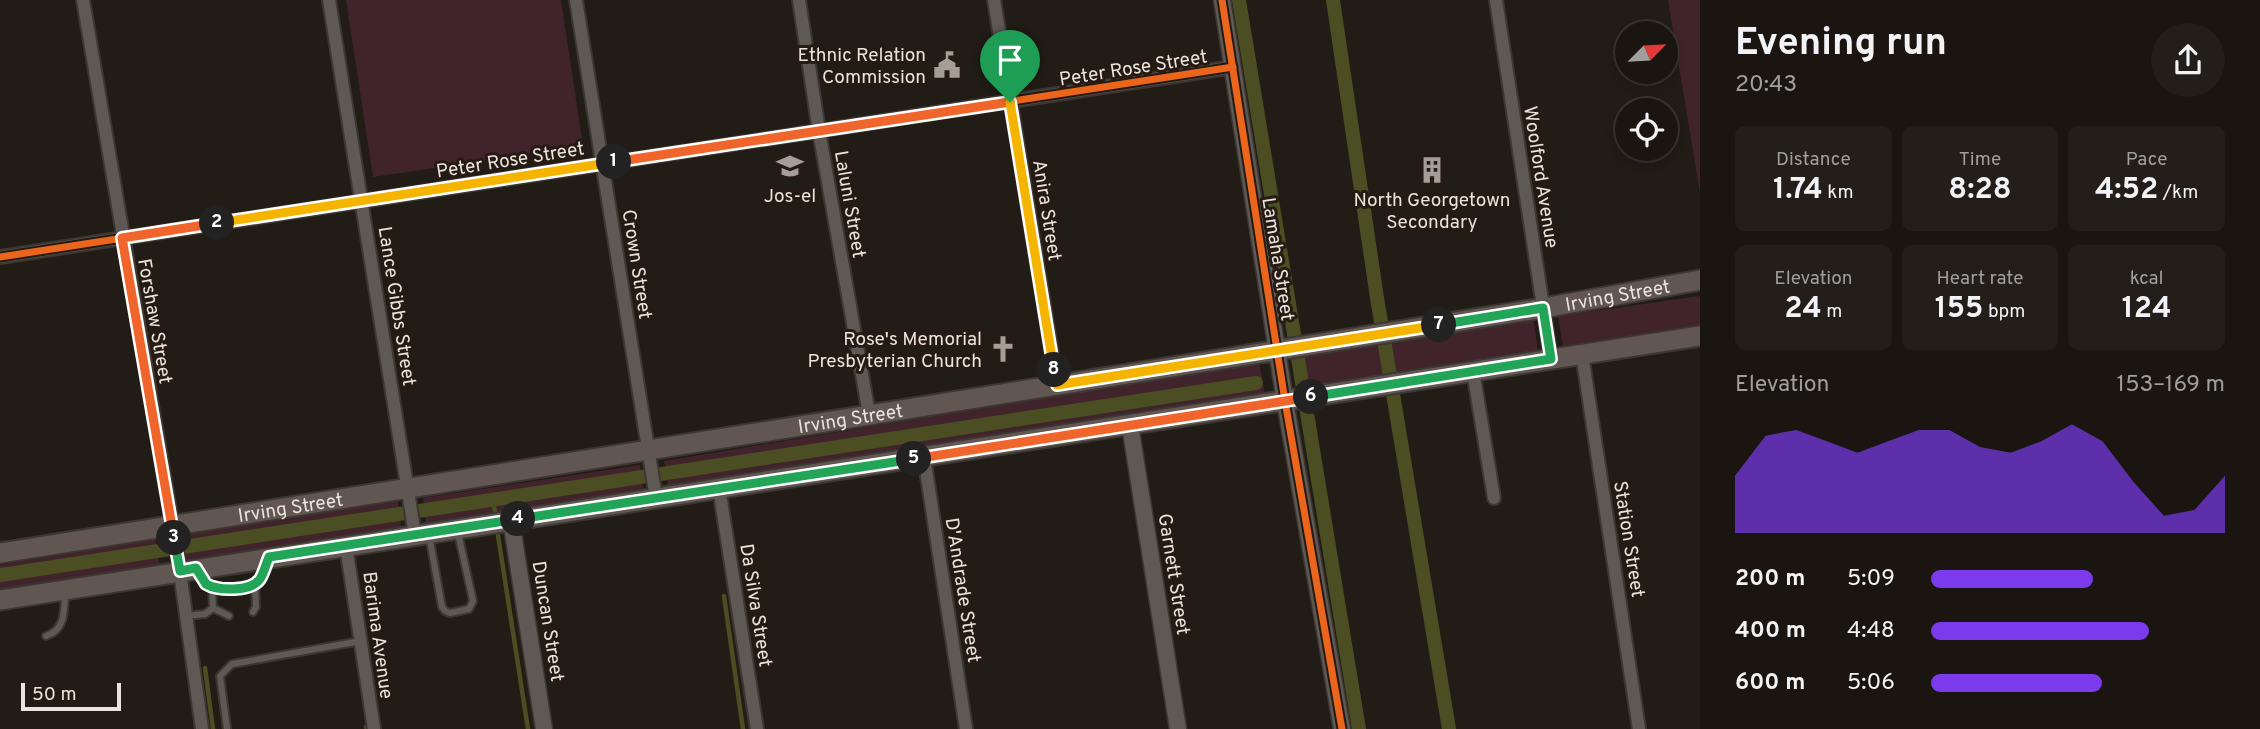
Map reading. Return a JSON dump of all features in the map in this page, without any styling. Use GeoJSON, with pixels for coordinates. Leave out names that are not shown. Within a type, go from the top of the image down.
{"type":"FeatureCollection","features":[{"type":"Feature","properties":{"kind":"main road","name":"Irving Street"},"geometry":{"type":"LineString","coordinates":[[0,553],[173,531],[649,457],[869,414],[1543,308],[1700,280]]}},
{"type":"Feature","properties":{"kind":"main road"},"geometry":{"type":"LineString","coordinates":[[0,600],[184,566],[269,557],[346,546],[419,530],[457,528],[511,520],[655,492],[719,488],[1700,336]]}},
{"type":"Feature","properties":{"kind":"street","name":"Forshaw Street"},"geometry":{"type":"LineString","coordinates":[[83,0],[173,531],[184,566],[186,617],[202,729]]}},
{"type":"Feature","properties":{"kind":"street","name":"Lance Gibbs Street"},"geometry":{"type":"LineString","coordinates":[[329,0],[408,495],[419,530]]}},
{"type":"Feature","properties":{"kind":"street","name":"Crown Street"},"geometry":{"type":"LineString","coordinates":[[576,0],[655,492]]}},
{"type":"Feature","properties":{"kind":"street","name":"Laluni Street"},"geometry":{"type":"LineString","coordinates":[[799,0],[819,131],[869,414]]}},
{"type":"Feature","properties":{"kind":"street","name":"Anira Street"},"geometry":{"type":"LineString","coordinates":[[994,0],[1057,385]]}},
{"type":"Feature","properties":{"kind":"street","name":"Lamaha Street"},"geometry":{"type":"LineString","coordinates":[[1222,0],[1233,67],[1291,348],[1285,401],[1342,729]]}},
{"type":"Feature","properties":{"kind":"street","name":"Woolford Avenue"},"geometry":{"type":"LineString","coordinates":[[1496,0],[1551,359]]}},
{"type":"Feature","properties":{"kind":"street","name":"Peter Rose Street"},"geometry":{"type":"LineString","coordinates":[[0,257],[1233,67]]}},
{"type":"Feature","properties":{"kind":"street","name":"Station Street"},"geometry":{"type":"LineString","coordinates":[[1582,354],[1639,729]]}},
{"type":"Feature","properties":{"kind":"street"},"geometry":{"type":"LineString","coordinates":[[1473,372],[1494,498]]}},
{"type":"Feature","properties":{"kind":"street","name":"Garnett Street"},"geometry":{"type":"LineString","coordinates":[[1130,425],[1178,729]]}},
{"type":"Feature","properties":{"kind":"street","name":"D'Andrade Street"},"geometry":{"type":"LineString","coordinates":[[923,457],[966,729]]}},
{"type":"Feature","properties":{"kind":"street","name":"Da Silva Street"},"geometry":{"type":"LineString","coordinates":[[719,488],[757,729]]}},
{"type":"Feature","properties":{"kind":"street","name":"Duncan Street"},"geometry":{"type":"LineString","coordinates":[[511,520],[544,729]]}},
{"type":"Feature","properties":{"kind":"street","name":"Barima Avenue"},"geometry":{"type":"LineString","coordinates":[[346,546],[374,729]]}},
{"type":"Feature","properties":{"kind":"lane"},"geometry":{"type":"LineString","coordinates":[[419,530],[442,607],[450,613],[469,609],[473,601],[457,528]]}},
{"type":"Feature","properties":{"kind":"lane"},"geometry":{"type":"LineString","coordinates":[[184,566],[212,588],[222,589],[255,584],[261,579],[269,557]]}},
{"type":"Feature","properties":{"kind":"lane"},"geometry":{"type":"LineString","coordinates":[[253,612],[256,607],[255,584]]}},
{"type":"Feature","properties":{"kind":"lane"},"geometry":{"type":"LineString","coordinates":[[212,588],[213,608]]}},
{"type":"Feature","properties":{"kind":"lane"},"geometry":{"type":"LineString","coordinates":[[46,636],[55,633],[60,626],[65,589]]}},
{"type":"Feature","properties":{"kind":"lane"},"geometry":{"type":"LineString","coordinates":[[186,617],[205,614],[213,608]]}},
{"type":"Feature","properties":{"kind":"lane"},"geometry":{"type":"LineString","coordinates":[[213,608],[229,616]]}},
{"type":"Feature","properties":{"kind":"lane"},"geometry":{"type":"LineString","coordinates":[[227,729],[220,676],[225,668],[252,659],[360,640]]}},
{"type":"Feature","properties":{"kind":"shaded area"},"geometry":{"type":"Polygon","coordinates":[[[346,0],[561,0],[583,146],[373,177],[346,0]]]}},
{"type":"Feature","properties":{"kind":"shaded area"},"geometry":{"type":"Polygon","coordinates":[[[1668,0],[1700,0],[1700,193],[1678,60],[1678,21],[1671,21],[1668,0]]]}},
{"type":"Feature","properties":{"kind":"shaded area"},"geometry":{"type":"Polygon","coordinates":[[[1700,296],[1700,325],[1563,346],[1558,316],[1700,296]]]}},
{"type":"Feature","properties":{"kind":"shaded area"},"geometry":{"type":"Polygon","coordinates":[[[1534,321],[1538,352],[1298,388],[1294,356],[1534,321]]]}},
{"type":"Feature","properties":{"kind":"shaded area"},"geometry":{"type":"Polygon","coordinates":[[[1259,362],[1265,394],[668,486],[664,461],[1259,362]]]}},
{"type":"Feature","properties":{"kind":"shaded area"},"geometry":{"type":"Polygon","coordinates":[[[640,465],[644,491],[426,524],[423,498],[640,465]]]}},
{"type":"Feature","properties":{"kind":"shaded area"},"geometry":{"type":"Polygon","coordinates":[[[398,501],[401,527],[183,560],[181,534],[398,501]]]}},
{"type":"Feature","properties":{"kind":"shaded area"},"geometry":{"type":"Polygon","coordinates":[[[155,538],[159,564],[0,589],[0,565],[155,538]]]}},
{"type":"Feature","properties":{"kind":"waterway"},"geometry":{"type":"LineString","coordinates":[[1239,0],[1359,729]]}},
{"type":"Feature","properties":{"kind":"waterway"},"geometry":{"type":"LineString","coordinates":[[1333,0],[1377,298],[1449,729]]}},
{"type":"Feature","properties":{"kind":"waterway"},"geometry":{"type":"LineString","coordinates":[[0,575],[1256,383]]}},
{"type":"Feature","properties":{"kind":"waterway"},"geometry":{"type":"LineString","coordinates":[[493,501],[496,517]]}},
{"type":"Feature","properties":{"kind":"waterway"},"geometry":{"type":"LineString","coordinates":[[497,529],[528,729]]}},
{"type":"Feature","properties":{"kind":"waterway"},"geometry":{"type":"LineString","coordinates":[[724,596],[743,729]]}},
{"type":"Feature","properties":{"kind":"waterway"},"geometry":{"type":"LineString","coordinates":[[205,668],[213,729]]}},
{"type":"Feature","properties":{"kind":"cycle path"},"geometry":{"type":"LineString","coordinates":[[1222,0],[1285,401],[1342,729]]}},
{"type":"Feature","properties":{"kind":"cycle path"},"geometry":{"type":"LineString","coordinates":[[0,257],[1233,67]]}},
{"type":"Feature","properties":{"kind":"place","name":"Ethnic Relation Commission"},"geometry":{"type":"Point","coordinates":[947,65]}},
{"type":"Feature","properties":{"kind":"place","name":"Jos-el"},"geometry":{"type":"Point","coordinates":[790,166]}},
{"type":"Feature","properties":{"kind":"place","name":"North Georgetown Secondary"},"geometry":{"type":"Point","coordinates":[1432,170]}},
{"type":"Feature","properties":{"kind":"place","name":"Rose's Memorial Presbyterian Church"},"geometry":{"type":"Point","coordinates":[1003,349]}},
{"type":"Feature","properties":{"kind":"route"},"geometry":{"type":"LineString","coordinates":[[1010,102],[1057,385],[1543,308],[1551,359],[879,465],[269,557],[261,579],[245,587],[212,588],[206,584],[196,568],[180,571],[122,238],[1010,102]]}}]}
